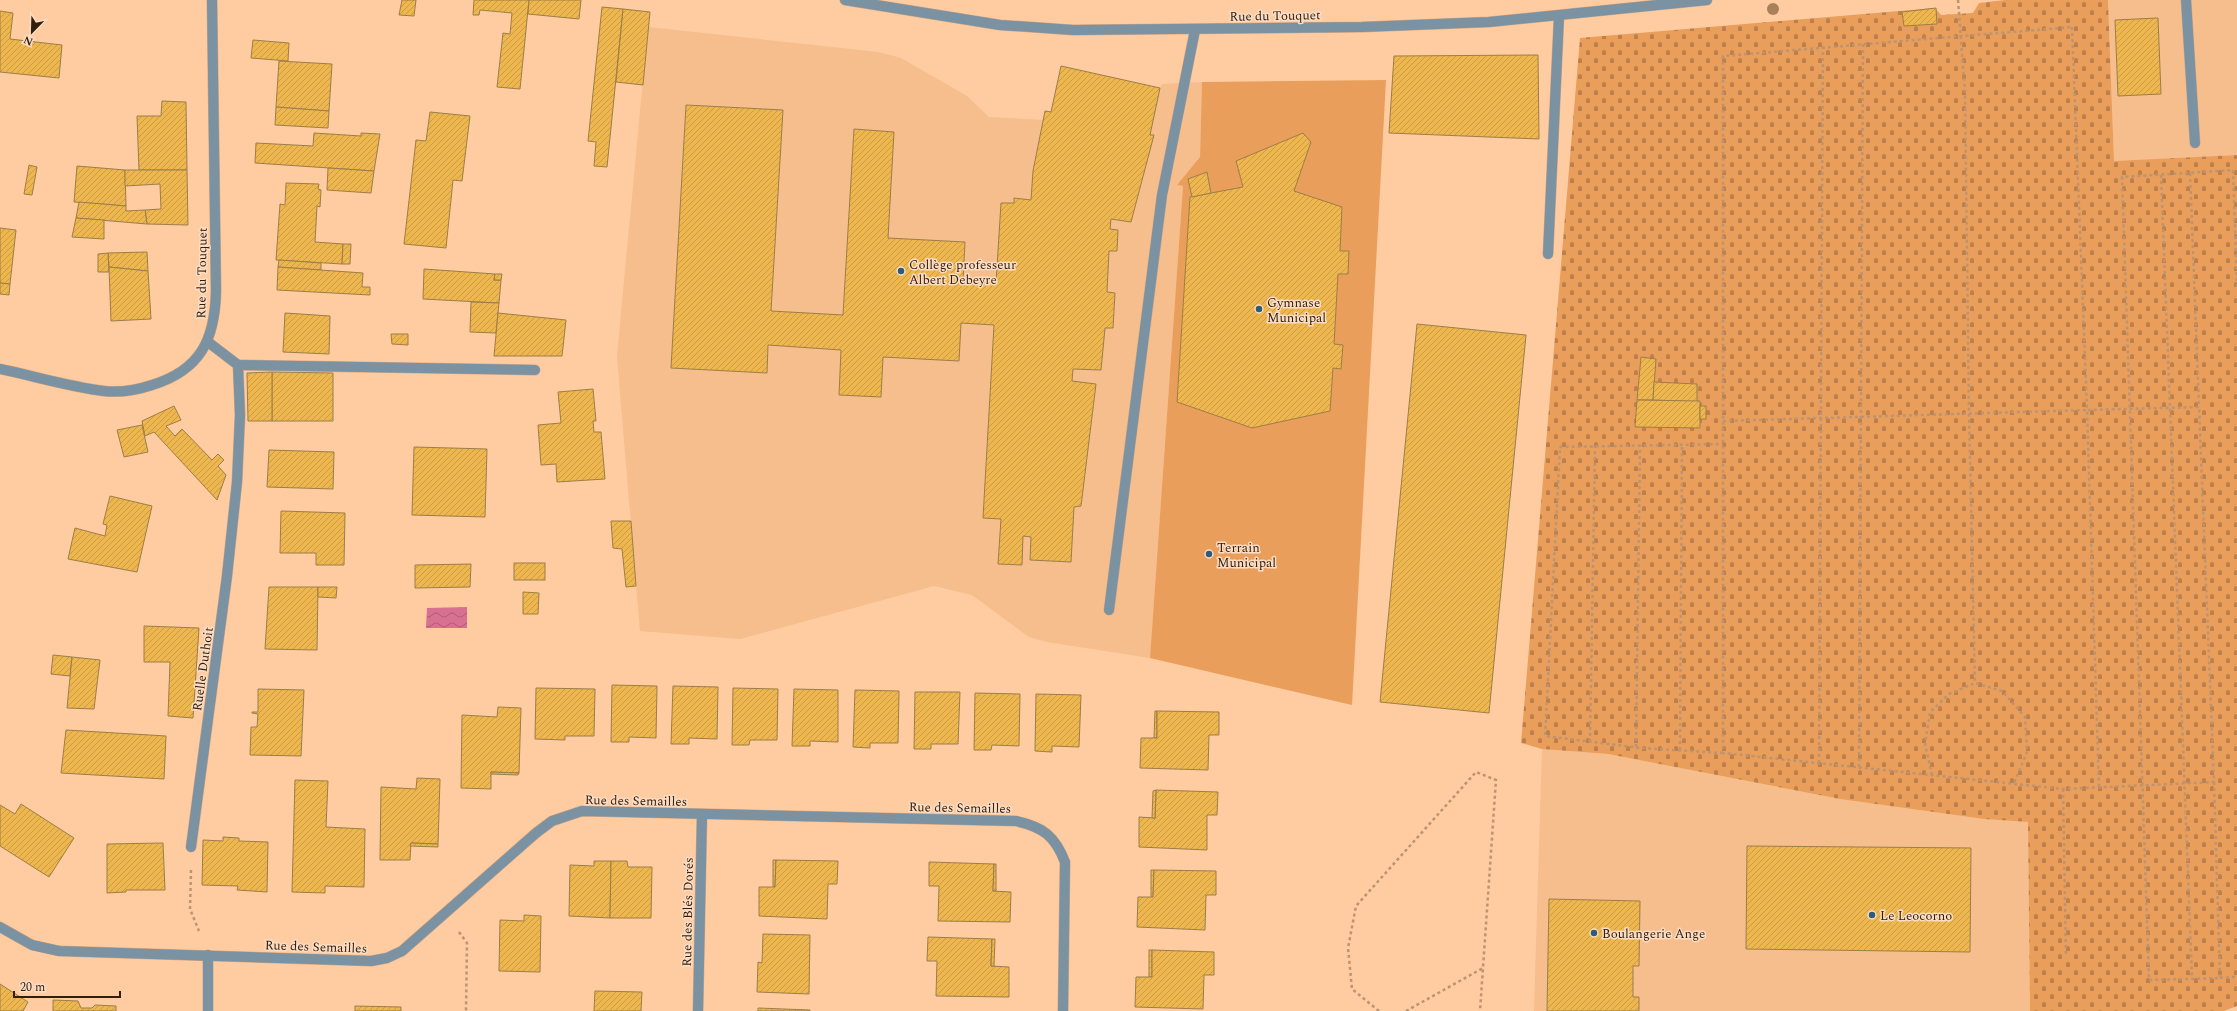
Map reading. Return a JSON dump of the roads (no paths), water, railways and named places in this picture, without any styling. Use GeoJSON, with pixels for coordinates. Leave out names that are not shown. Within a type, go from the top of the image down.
{"type":"FeatureCollection","features":[{"type":"Feature","properties":{"kind":"street","name":"Rue du Touquet"},"geometry":{"type":"LineString","coordinates":[[0,369],[104,391],[122,392],[143,388],[176,376],[199,356],[208,342],[213,325],[216,291],[212,0]]}},
{"type":"Feature","properties":{"kind":"street","name":"Rue du Touquet"},"geometry":{"type":"LineString","coordinates":[[845,0],[1007,26],[1073,30],[1195,30],[1453,24],[1559,16],[1707,0]]}},
{"type":"Feature","properties":{"kind":"street"},"geometry":{"type":"LineString","coordinates":[[2186,0],[2195,143]]}},
{"type":"Feature","properties":{"kind":"street"},"geometry":{"type":"LineString","coordinates":[[1548,254],[1559,16]]}},
{"type":"Feature","properties":{"kind":"street"},"geometry":{"type":"LineString","coordinates":[[1109,610],[1162,195],[1195,30]]}},
{"type":"Feature","properties":{"kind":"street"},"geometry":{"type":"LineString","coordinates":[[208,342],[238,365],[535,370]]}},
{"type":"Feature","properties":{"kind":"street","name":"Ruelle Duthoit"},"geometry":{"type":"LineString","coordinates":[[191,848],[227,576],[237,482],[240,415],[238,365]]}},
{"type":"Feature","properties":{"kind":"street","name":"Rue des Semailles"},"geometry":{"type":"LineString","coordinates":[[0,927],[20,940],[44,949],[371,961],[388,958],[402,951],[446,914],[536,833],[552,821],[582,811],[1016,821],[1033,824],[1043,830],[1060,848],[1065,862],[1063,1011]]}},
{"type":"Feature","properties":{"kind":"street","name":"Rue des Blés Dorés"},"geometry":{"type":"LineString","coordinates":[[698,1011],[702,814]]}},
{"type":"Feature","properties":{"kind":"street"},"geometry":{"type":"LineString","coordinates":[[208,955],[208,1011]]}},
{"type":"Feature","properties":{"kind":"water"},"geometry":{"type":"Polygon","coordinates":[[[467,607],[467,628],[426,628],[427,608],[467,607]]]}},
{"type":"Feature","properties":{"kind":"place","name":"Collège professeur Albert Debeyre"},"geometry":{"type":"Point","coordinates":[901,271]}},
{"type":"Feature","properties":{"kind":"place","name":"Gymnase Municipal"},"geometry":{"type":"Point","coordinates":[1259,309]}},
{"type":"Feature","properties":{"kind":"place","name":"Terrain Municipal"},"geometry":{"type":"Point","coordinates":[1209,554]}},
{"type":"Feature","properties":{"kind":"place","name":"Le Leocorno"},"geometry":{"type":"Point","coordinates":[1872,915]}},
{"type":"Feature","properties":{"kind":"place","name":"Boulangerie Ange"},"geometry":{"type":"Point","coordinates":[1594,933]}}]}
